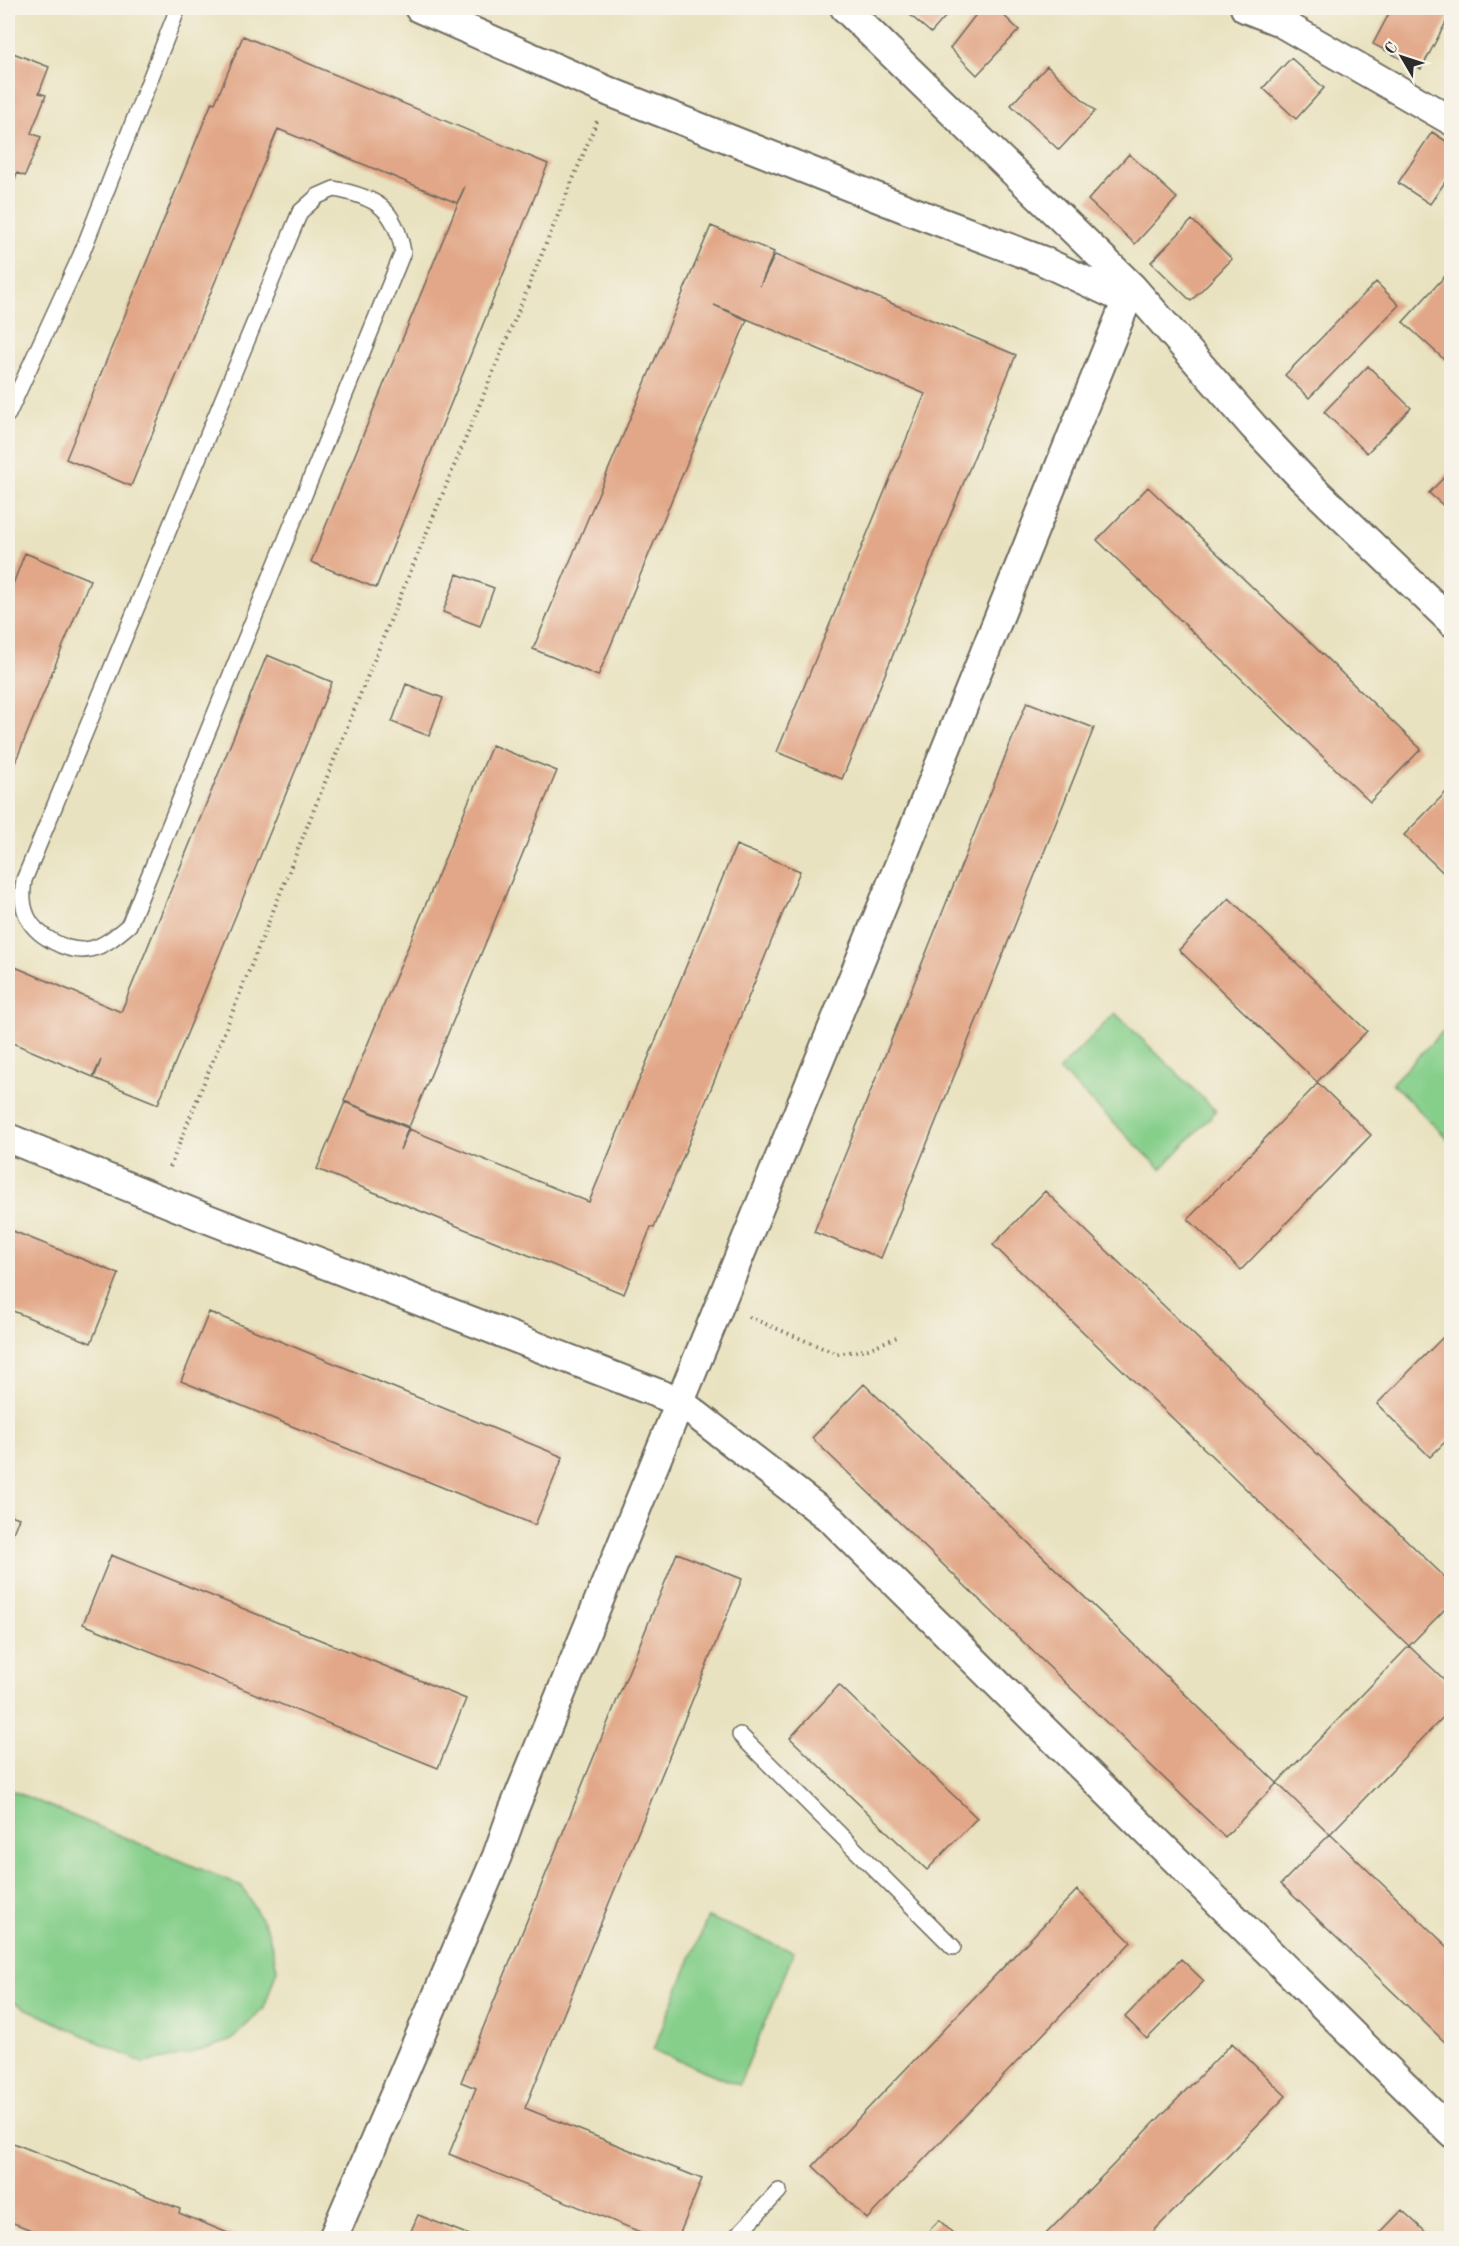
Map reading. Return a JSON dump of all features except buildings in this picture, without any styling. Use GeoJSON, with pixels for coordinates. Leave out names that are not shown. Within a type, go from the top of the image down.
{"type":"FeatureCollection","features":[{"type":"Feature","properties":{"kind":"street"},"geometry":{"type":"LineString","coordinates":[[419,8],[610,92],[909,210],[1129,293]]}},
{"type":"Feature","properties":{"kind":"street"},"geometry":{"type":"LineString","coordinates":[[845,8],[1129,293],[1295,471],[1452,622]]}},
{"type":"Feature","properties":{"kind":"street"},"geometry":{"type":"LineString","coordinates":[[1245,8],[1278,21],[1452,121]]}},
{"type":"Feature","properties":{"kind":"street"},"geometry":{"type":"LineString","coordinates":[[333,2238],[497,1856],[513,1811],[1129,293]]}},
{"type":"Feature","properties":{"kind":"street"},"geometry":{"type":"LineString","coordinates":[[8,1138],[680,1402],[832,1520],[1452,2133]]}},
{"type":"Feature","properties":{"kind":"lane"},"geometry":{"type":"LineString","coordinates":[[8,414],[81,255],[178,8]]}},
{"type":"Feature","properties":{"kind":"lane"},"geometry":{"type":"LineString","coordinates":[[334,189],[359,194],[386,210],[399,231],[403,252],[129,925],[112,940],[89,950],[69,949],[39,933],[27,917],[22,897],[24,880],[300,212],[318,196],[334,189]]}},
{"type":"Feature","properties":{"kind":"lane"},"geometry":{"type":"LineString","coordinates":[[740,1735],[952,1947]]}},
{"type":"Feature","properties":{"kind":"lane"},"geometry":{"type":"LineString","coordinates":[[735,2238],[779,2191]]}},
{"type":"Feature","properties":{"kind":"path"},"geometry":{"type":"LineString","coordinates":[[158,1198],[383,638],[610,92]]}},
{"type":"Feature","properties":{"kind":"path"},"geometry":{"type":"LineString","coordinates":[[720,1304],[837,1354],[868,1349],[897,1337]]}},
{"type":"Feature","properties":{"kind":"green space"},"geometry":{"type":"Polygon","coordinates":[[[1115,1013],[1216,1111],[1161,1169],[1059,1070],[1115,1013]]]}},
{"type":"Feature","properties":{"kind":"green space"},"geometry":{"type":"Polygon","coordinates":[[[1451,1023],[1451,1142],[1392,1083],[1451,1023]]]}},
{"type":"Feature","properties":{"kind":"green space"},"geometry":{"type":"Polygon","coordinates":[[[8,1789],[242,1886],[268,1931],[277,1969],[264,2008],[230,2041],[190,2054],[143,2063],[8,2000],[8,1789]]]}},
{"type":"Feature","properties":{"kind":"green space"},"geometry":{"type":"Polygon","coordinates":[[[708,1917],[794,1952],[739,2085],[653,2050],[708,1917]]]}}]}
